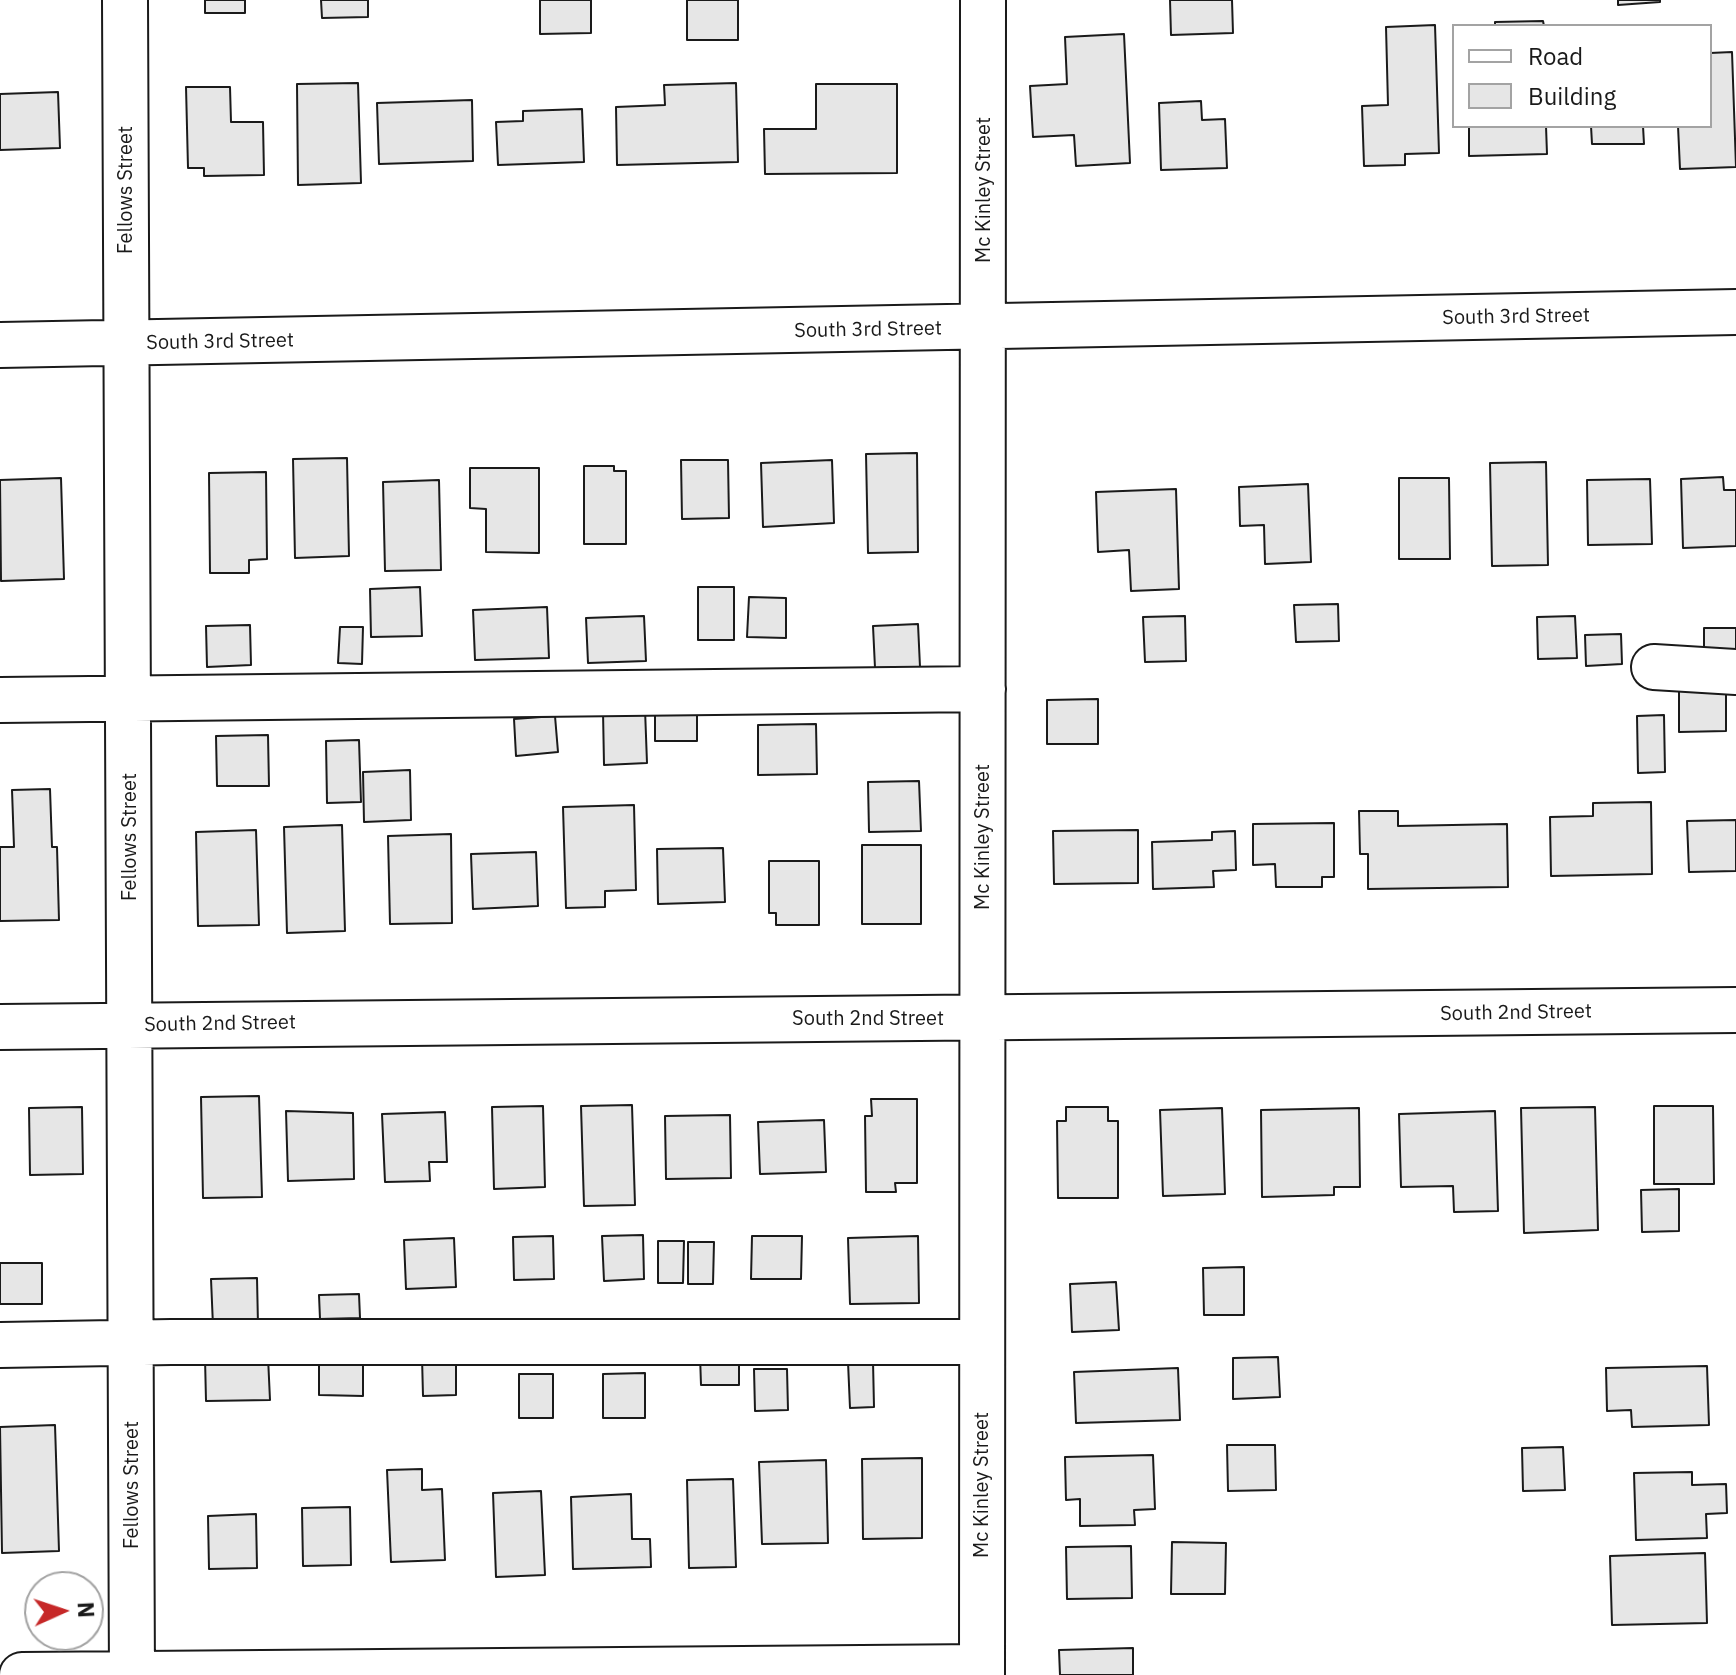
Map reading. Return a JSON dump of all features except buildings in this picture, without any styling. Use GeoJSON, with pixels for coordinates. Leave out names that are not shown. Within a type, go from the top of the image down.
{"type":"FeatureCollection","features":[{"type":"Feature","properties":{"kind":"street","name":"Fellows Street"},"geometry":{"type":"LineString","coordinates":[[125,0],[132,1025],[132,1674]]}},
{"type":"Feature","properties":{"kind":"street","name":"Mc Kinley Street"},"geometry":{"type":"LineString","coordinates":[[982,1671],[983,0]]}},
{"type":"Feature","properties":{"kind":"street","name":"South 3rd Street"},"geometry":{"type":"LineString","coordinates":[[0,345],[1736,312]]}},
{"type":"Feature","properties":{"kind":"street"},"geometry":{"type":"LineString","coordinates":[[1654,667],[1736,672]]}},
{"type":"Feature","properties":{"kind":"street"},"geometry":{"type":"LineString","coordinates":[[0,700],[983,689]]}},
{"type":"Feature","properties":{"kind":"street","name":"South 2nd Street"},"geometry":{"type":"LineString","coordinates":[[0,1027],[1736,1010]]}},
{"type":"Feature","properties":{"kind":"street"},"geometry":{"type":"LineString","coordinates":[[0,1345],[982,1342]]}},
{"type":"Feature","properties":{"kind":"street"},"geometry":{"type":"LineString","coordinates":[[22,1675],[982,1671]]}}]}
